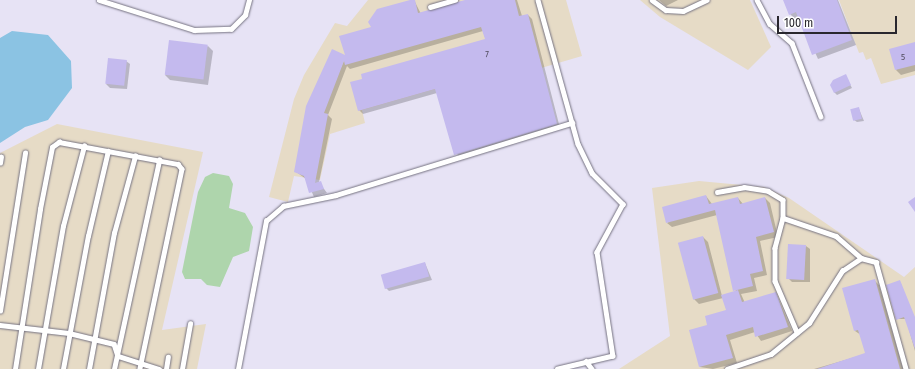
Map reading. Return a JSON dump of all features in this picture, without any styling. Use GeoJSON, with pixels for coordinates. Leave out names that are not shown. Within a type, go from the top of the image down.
{"type":"FeatureCollection","features":[{"type":"Feature","properties":{"kind":"lane"},"geometry":{"type":"LineString","coordinates":[[99,0],[194,30],[231,29],[245,15],[249,0]]}},
{"type":"Feature","properties":{"kind":"lane"},"geometry":{"type":"LineString","coordinates":[[430,7],[455,0]]}},
{"type":"Feature","properties":{"kind":"lane"},"geometry":{"type":"LineString","coordinates":[[538,0],[572,123],[592,173],[624,204],[597,252],[613,356],[586,361],[558,369]]}},
{"type":"Feature","properties":{"kind":"lane"},"geometry":{"type":"LineString","coordinates":[[652,0],[666,10],[683,11],[707,0]]}},
{"type":"Feature","properties":{"kind":"lane"},"geometry":{"type":"LineString","coordinates":[[757,0],[770,24],[792,43],[821,117]]}},
{"type":"Feature","properties":{"kind":"lane"},"geometry":{"type":"LineString","coordinates":[[238,369],[266,221],[283,206],[336,195],[572,123]]}},
{"type":"Feature","properties":{"kind":"lane"},"geometry":{"type":"LineString","coordinates":[[15,369],[52,147],[59,142],[178,164],[182,169],[140,369]]}},
{"type":"Feature","properties":{"kind":"lane"},"geometry":{"type":"LineString","coordinates":[[38,369],[63,226],[84,146]]}},
{"type":"Feature","properties":{"kind":"lane"},"geometry":{"type":"LineString","coordinates":[[63,369],[69,333],[108,151]]}},
{"type":"Feature","properties":{"kind":"lane"},"geometry":{"type":"LineString","coordinates":[[0,311],[25,153]]}},
{"type":"Feature","properties":{"kind":"lane"},"geometry":{"type":"LineString","coordinates":[[89,369],[114,233],[135,156]]}},
{"type":"Feature","properties":{"kind":"lane"},"geometry":{"type":"LineString","coordinates":[[0,163],[1,157]]}},
{"type":"Feature","properties":{"kind":"lane"},"geometry":{"type":"LineString","coordinates":[[114,369],[159,160]]}},
{"type":"Feature","properties":{"kind":"lane"},"geometry":{"type":"LineString","coordinates":[[717,192],[744,187],[768,191],[783,200],[783,218],[775,248],[775,281],[797,332]]}},
{"type":"Feature","properties":{"kind":"lane"},"geometry":{"type":"LineString","coordinates":[[783,218],[836,236],[861,258],[876,262],[906,369]]}},
{"type":"Feature","properties":{"kind":"lane"},"geometry":{"type":"LineString","coordinates":[[727,369],[771,354],[809,323],[842,271],[861,258]]}},
{"type":"Feature","properties":{"kind":"lane"},"geometry":{"type":"LineString","coordinates":[[182,369],[190,324]]}},
{"type":"Feature","properties":{"kind":"lane"},"geometry":{"type":"LineString","coordinates":[[0,325],[69,333],[114,344],[118,356],[158,369]]}},
{"type":"Feature","properties":{"kind":"lane"},"geometry":{"type":"LineString","coordinates":[[166,369],[168,357]]}},
{"type":"Feature","properties":{"kind":"lane"},"geometry":{"type":"LineString","coordinates":[[586,361],[592,369]]}},
{"type":"Feature","properties":{"kind":"shaded area"},"geometry":{"type":"Polygon","coordinates":[[[368,0],[566,0],[582,56],[500,80],[498,71],[362,110],[365,123],[330,134],[320,180],[294,176],[288,202],[269,197],[294,99],[304,75],[335,23],[347,26],[368,0]]]}},
{"type":"Feature","properties":{"kind":"shaded area"},"geometry":{"type":"Polygon","coordinates":[[[640,0],[750,0],[771,47],[748,70],[660,17],[640,0]]]}},
{"type":"Feature","properties":{"kind":"shaded area"},"geometry":{"type":"Polygon","coordinates":[[[839,0],[915,0],[915,75],[881,84],[871,58],[866,60],[863,52],[859,53],[839,0]]]}},
{"type":"Feature","properties":{"kind":"shaded area"},"geometry":{"type":"Polygon","coordinates":[[[57,124],[203,152],[162,330],[206,324],[197,369],[0,369],[0,153],[57,124]]]}},
{"type":"Feature","properties":{"kind":"shaded area"},"geometry":{"type":"Polygon","coordinates":[[[699,181],[764,187],[789,198],[904,277],[915,267],[915,369],[619,369],[670,336],[652,188],[699,181]]]}},
{"type":"Feature","properties":{"kind":"green space"},"geometry":{"type":"Polygon","coordinates":[[[213,173],[229,176],[233,184],[229,208],[245,213],[253,227],[249,251],[233,257],[220,287],[207,285],[201,279],[185,279],[182,272],[198,192],[205,177],[213,173]]]}},
{"type":"Feature","properties":{"kind":"water"},"geometry":{"type":"Polygon","coordinates":[[[12,31],[48,35],[71,61],[72,88],[48,120],[25,127],[0,143],[0,38],[12,31]]]}},
{"type":"Feature","properties":{"kind":"building"},"geometry":{"type":"Polygon","coordinates":[[[415,0],[418,13],[465,0],[515,0],[519,16],[528,14],[557,124],[454,155],[435,89],[358,111],[350,82],[362,79],[361,74],[485,39],[481,27],[345,65],[344,61],[324,113],[328,114],[315,183],[321,181],[324,189],[309,193],[304,176],[294,172],[306,106],[332,49],[345,55],[339,36],[371,27],[368,22],[377,9],[415,0]]]}},
{"type":"Feature","properties":{"kind":"building"},"geometry":{"type":"Polygon","coordinates":[[[783,0],[837,0],[852,40],[812,55],[796,12],[789,15],[783,0]]]}},
{"type":"Feature","properties":{"kind":"building"},"geometry":{"type":"Polygon","coordinates":[[[169,40],[208,45],[203,79],[165,75],[169,40]]]}},
{"type":"Feature","properties":{"kind":"building"},"geometry":{"type":"Polygon","coordinates":[[[915,42],[915,65],[895,70],[889,49],[915,42]]]}},
{"type":"Feature","properties":{"kind":"building"},"geometry":{"type":"Polygon","coordinates":[[[108,58],[127,60],[124,86],[105,84],[108,58]]]}},
{"type":"Feature","properties":{"kind":"building"},"geometry":{"type":"Polygon","coordinates":[[[846,74],[851,85],[834,93],[830,85],[833,80],[846,74]]]}},
{"type":"Feature","properties":{"kind":"building"},"geometry":{"type":"Polygon","coordinates":[[[859,107],[862,119],[853,121],[850,109],[859,107]]]}},
{"type":"Feature","properties":{"kind":"building"},"geometry":{"type":"Polygon","coordinates":[[[706,195],[709,204],[738,197],[740,204],[765,197],[774,232],[756,237],[763,271],[750,274],[753,286],[733,291],[715,210],[666,223],[662,207],[706,195]]]}},
{"type":"Feature","properties":{"kind":"building"},"geometry":{"type":"Polygon","coordinates":[[[915,197],[915,212],[908,202],[915,197]]]}},
{"type":"Feature","properties":{"kind":"building"},"geometry":{"type":"Polygon","coordinates":[[[703,236],[718,293],[693,300],[678,243],[703,236]]]}},
{"type":"Feature","properties":{"kind":"building"},"geometry":{"type":"Polygon","coordinates":[[[788,244],[806,245],[804,280],[786,279],[788,244]]]}},
{"type":"Feature","properties":{"kind":"building"},"geometry":{"type":"Polygon","coordinates":[[[425,262],[429,276],[385,289],[381,275],[425,262]]]}},
{"type":"Feature","properties":{"kind":"building"},"geometry":{"type":"Polygon","coordinates":[[[875,279],[900,369],[817,369],[865,353],[858,330],[854,331],[842,288],[875,279]]]}},
{"type":"Feature","properties":{"kind":"building"},"geometry":{"type":"Polygon","coordinates":[[[900,280],[915,317],[915,349],[904,317],[896,320],[886,285],[900,280]]]}},
{"type":"Feature","properties":{"kind":"building"},"geometry":{"type":"Polygon","coordinates":[[[738,290],[742,302],[776,292],[788,327],[755,337],[753,327],[726,335],[733,358],[699,367],[689,330],[707,325],[705,316],[726,310],[721,295],[738,290]]]}}]}
